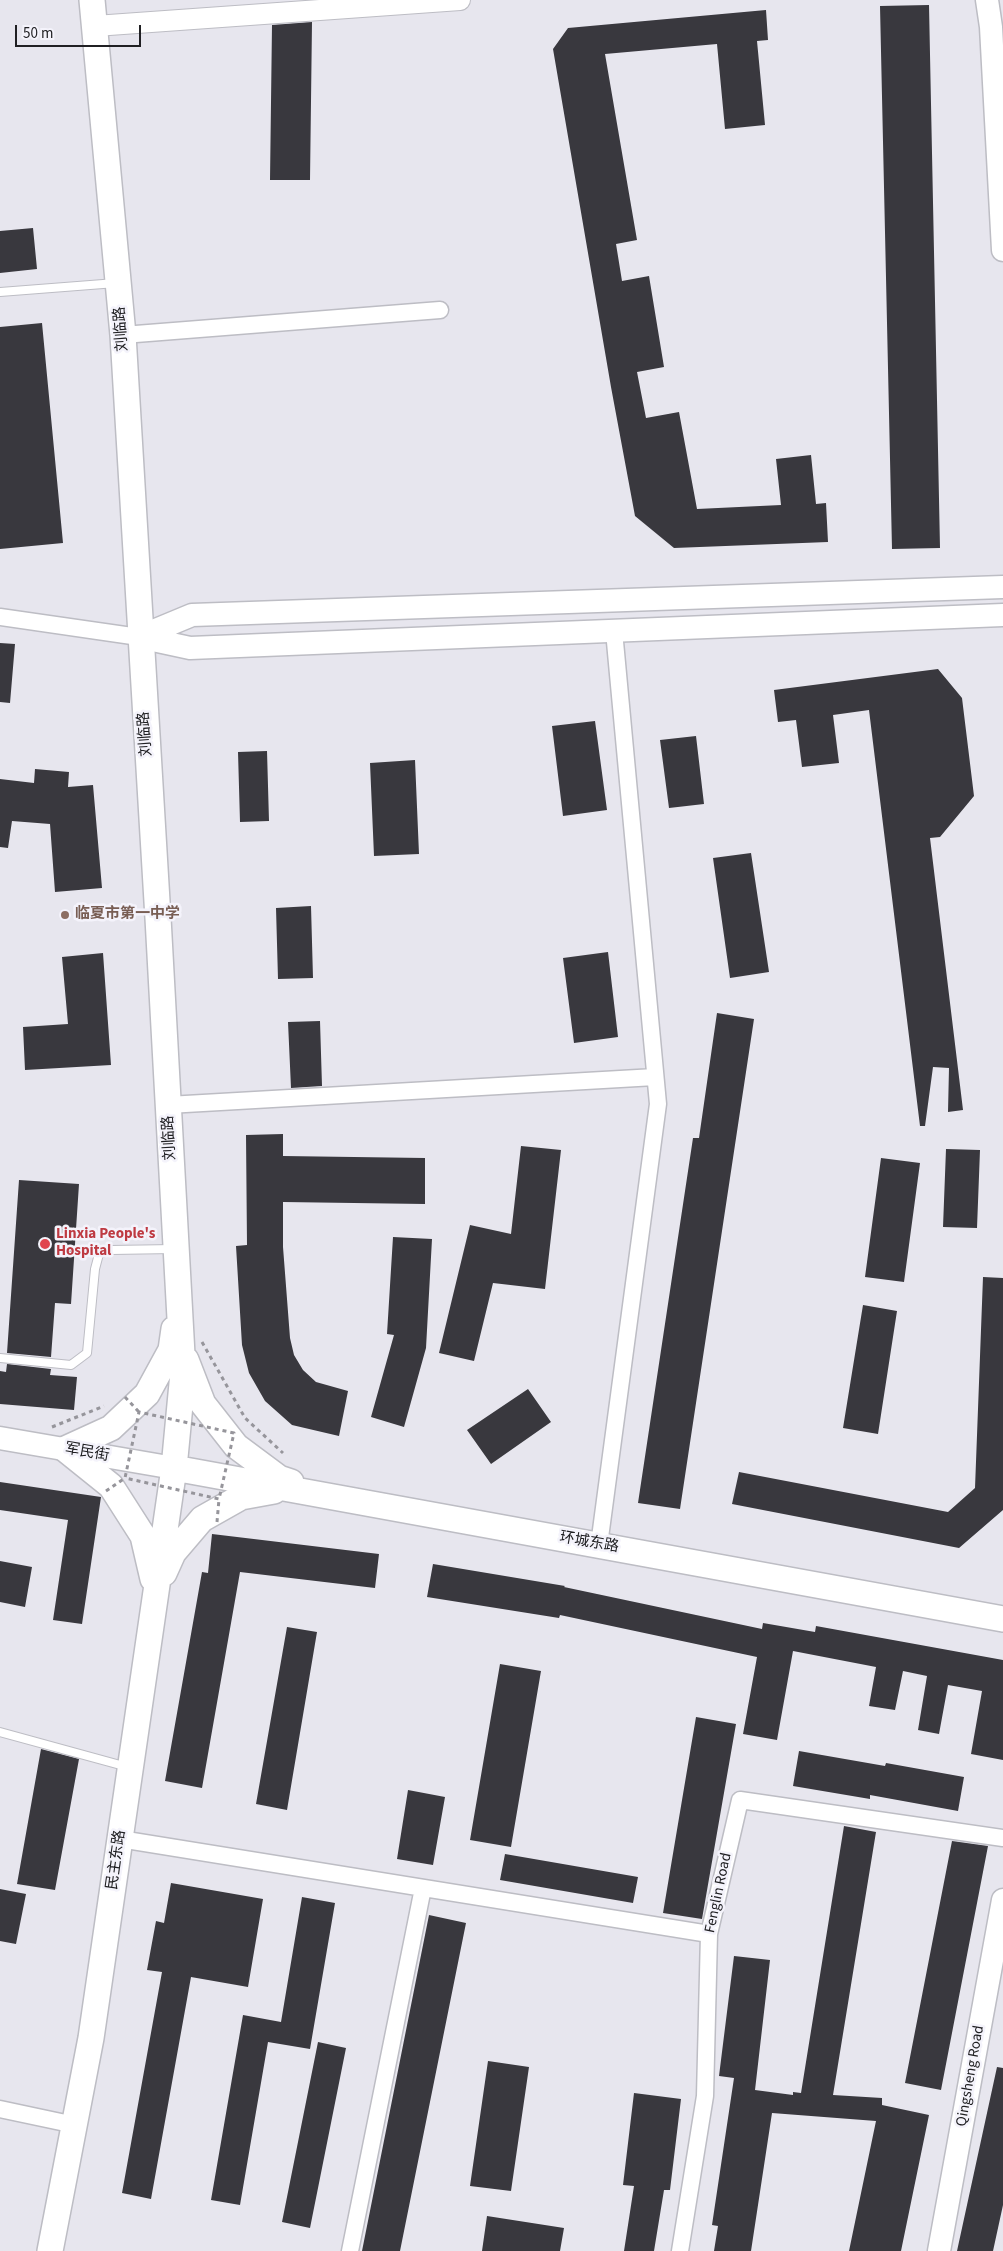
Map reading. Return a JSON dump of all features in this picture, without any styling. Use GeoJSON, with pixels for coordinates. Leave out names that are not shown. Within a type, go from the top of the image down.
{"type":"FeatureCollection","features":[{"type":"Feature","properties":{"kind":"main road","name":"刘临路"},"geometry":{"type":"LineString","coordinates":[[92,0],[123,335],[179,1300],[183,1373],[174,1468]]}},
{"type":"Feature","properties":{"kind":"main road"},"geometry":{"type":"LineString","coordinates":[[987,0],[991,27],[1003,250]]}},
{"type":"Feature","properties":{"kind":"main road"},"geometry":{"type":"LineString","coordinates":[[140,636],[192,615],[1003,587]]}},
{"type":"Feature","properties":{"kind":"main road"},"geometry":{"type":"LineString","coordinates":[[140,636],[190,648],[1003,615]]}},
{"type":"Feature","properties":{"kind":"main road"},"geometry":{"type":"LineString","coordinates":[[156,1594],[143,1536],[111,1486],[65,1449],[110,1428],[147,1394],[171,1350],[179,1300]]}},
{"type":"Feature","properties":{"kind":"main road"},"geometry":{"type":"LineString","coordinates":[[179,1300],[184,1354],[203,1404],[219,1425],[236,1446],[279,1478],[329,1496]]}},
{"type":"Feature","properties":{"kind":"main road","name":"军民街"},"geometry":{"type":"LineString","coordinates":[[10,1439],[174,1468]]}},
{"type":"Feature","properties":{"kind":"main road","name":"环城东路"},"geometry":{"type":"LineString","coordinates":[[174,1468],[1003,1619]]}},
{"type":"Feature","properties":{"kind":"main road","name":"民主东路"},"geometry":{"type":"LineString","coordinates":[[50,2251],[91,2038],[174,1468]]}},
{"type":"Feature","properties":{"kind":"main road"},"geometry":{"type":"LineString","coordinates":[[156,1594],[173,1553],[202,1519],[241,1497],[285,1489],[329,1496]]}},
{"type":"Feature","properties":{"kind":"main road","name":"Qingsheng Road"},"geometry":{"type":"LineString","coordinates":[[939,2251],[1003,1900]]}},
{"type":"Feature","properties":{"kind":"street"},"geometry":{"type":"LineString","coordinates":[[95,26],[460,0]]}},
{"type":"Feature","properties":{"kind":"street"},"geometry":{"type":"LineString","coordinates":[[123,335],[440,310]]}},
{"type":"Feature","properties":{"kind":"street"},"geometry":{"type":"LineString","coordinates":[[0,617],[140,636]]}},
{"type":"Feature","properties":{"kind":"street"},"geometry":{"type":"LineString","coordinates":[[599,1545],[658,1104],[614,631]]}},
{"type":"Feature","properties":{"kind":"street"},"geometry":{"type":"LineString","coordinates":[[168,1105],[655,1077]]}},
{"type":"Feature","properties":{"kind":"street","name":"Fenglin Road"},"geometry":{"type":"LineString","coordinates":[[680,2251],[705,2096],[709,1934],[740,1800],[1003,1838]]}},
{"type":"Feature","properties":{"kind":"street"},"geometry":{"type":"LineString","coordinates":[[120,1839],[709,1934]]}},
{"type":"Feature","properties":{"kind":"street"},"geometry":{"type":"LineString","coordinates":[[350,2251],[423,1888]]}},
{"type":"Feature","properties":{"kind":"street"},"geometry":{"type":"LineString","coordinates":[[0,2108],[74,2125]]}},
{"type":"Feature","properties":{"kind":"lane"},"geometry":{"type":"LineString","coordinates":[[0,292],[118,283]]}},
{"type":"Feature","properties":{"kind":"lane"},"geometry":{"type":"LineString","coordinates":[[0,1358],[71,1365],[87,1354],[95,1269],[99,1254],[111,1250],[176,1249]]}},
{"type":"Feature","properties":{"kind":"lane"},"geometry":{"type":"LineString","coordinates":[[0,1732],[124,1766]]}},
{"type":"Feature","properties":{"kind":"path"},"geometry":{"type":"LineString","coordinates":[[198,1334],[245,1418],[287,1457]]}},
{"type":"Feature","properties":{"kind":"path"},"geometry":{"type":"LineString","coordinates":[[116,1401],[125,1397],[129,1389]]}},
{"type":"Feature","properties":{"kind":"path"},"geometry":{"type":"LineString","coordinates":[[125,1397],[139,1412],[234,1433],[219,1499],[217,1522]]}},
{"type":"Feature","properties":{"kind":"path"},"geometry":{"type":"LineString","coordinates":[[10,1439],[107,1404]]}},
{"type":"Feature","properties":{"kind":"path"},"geometry":{"type":"LineString","coordinates":[[106,1491],[125,1478],[139,1412]]}},
{"type":"Feature","properties":{"kind":"path"},"geometry":{"type":"LineString","coordinates":[[125,1478],[219,1499]]}},
{"type":"Feature","properties":{"kind":"building"},"geometry":{"type":"Polygon","coordinates":[[[929,5],[940,548],[892,549],[880,6],[929,5]]]}},
{"type":"Feature","properties":{"kind":"building"},"geometry":{"type":"Polygon","coordinates":[[[766,10],[768,40],[757,41],[765,125],[725,129],[717,44],[605,54],[637,240],[616,244],[622,281],[649,276],[664,367],[637,372],[646,418],[679,412],[697,509],[781,505],[776,459],[811,455],[816,504],[826,503],[828,542],[674,548],[635,516],[553,49],[568,28],[766,10]]]}},
{"type":"Feature","properties":{"kind":"building"},"geometry":{"type":"Polygon","coordinates":[[[312,22],[310,180],[270,180],[272,25],[312,22]]]}},
{"type":"Feature","properties":{"kind":"building"},"geometry":{"type":"Polygon","coordinates":[[[33,228],[37,269],[0,273],[0,231],[33,228]]]}},
{"type":"Feature","properties":{"kind":"building"},"geometry":{"type":"Polygon","coordinates":[[[42,323],[63,543],[0,549],[0,327],[42,323]]]}},
{"type":"Feature","properties":{"kind":"building"},"geometry":{"type":"Polygon","coordinates":[[[0,643],[15,644],[10,703],[0,702],[0,643]]]}},
{"type":"Feature","properties":{"kind":"building"},"geometry":{"type":"Polygon","coordinates":[[[938,669],[962,698],[974,796],[940,837],[930,838],[963,1110],[948,1112],[949,1068],[933,1067],[925,1126],[920,1126],[869,710],[833,715],[839,763],[802,767],[796,720],[778,722],[774,690],[938,669]]]}},
{"type":"Feature","properties":{"kind":"building"},"geometry":{"type":"Polygon","coordinates":[[[595,721],[607,810],[563,816],[552,726],[595,721]]]}},
{"type":"Feature","properties":{"kind":"building"},"geometry":{"type":"Polygon","coordinates":[[[696,736],[704,804],[669,808],[660,740],[696,736]]]}},
{"type":"Feature","properties":{"kind":"building"},"geometry":{"type":"Polygon","coordinates":[[[267,751],[269,821],[240,822],[238,752],[267,751]]]}},
{"type":"Feature","properties":{"kind":"building"},"geometry":{"type":"Polygon","coordinates":[[[415,760],[419,854],[374,856],[370,763],[415,760]]]}},
{"type":"Feature","properties":{"kind":"building"},"geometry":{"type":"Polygon","coordinates":[[[35,769],[69,772],[68,787],[93,785],[102,888],[55,892],[50,824],[12,821],[8,848],[0,847],[0,779],[34,783],[35,769]]]}},
{"type":"Feature","properties":{"kind":"building"},"geometry":{"type":"Polygon","coordinates":[[[751,853],[769,972],[730,978],[713,858],[751,853]]]}},
{"type":"Feature","properties":{"kind":"building"},"geometry":{"type":"Polygon","coordinates":[[[311,906],[313,978],[278,979],[276,908],[311,906]]]}},
{"type":"Feature","properties":{"kind":"building"},"geometry":{"type":"Polygon","coordinates":[[[608,952],[618,1037],[574,1043],[563,958],[608,952]]]}},
{"type":"Feature","properties":{"kind":"building"},"geometry":{"type":"Polygon","coordinates":[[[103,953],[111,1065],[25,1070],[23,1027],[68,1024],[62,957],[103,953]]]}},
{"type":"Feature","properties":{"kind":"building"},"geometry":{"type":"Polygon","coordinates":[[[717,1013],[754,1019],[680,1509],[638,1503],[693,1138],[699,1138],[717,1013]]]}},
{"type":"Feature","properties":{"kind":"building"},"geometry":{"type":"Polygon","coordinates":[[[320,1021],[322,1086],[291,1088],[288,1022],[320,1021]]]}},
{"type":"Feature","properties":{"kind":"building"},"geometry":{"type":"Polygon","coordinates":[[[283,1134],[283,1156],[425,1158],[425,1204],[283,1202],[283,1247],[290,1338],[294,1355],[303,1370],[316,1382],[348,1391],[339,1436],[292,1425],[265,1401],[249,1373],[242,1345],[236,1246],[247,1245],[246,1135],[283,1134]]]}},
{"type":"Feature","properties":{"kind":"building"},"geometry":{"type":"Polygon","coordinates":[[[521,1146],[561,1150],[545,1289],[493,1283],[474,1361],[439,1353],[470,1225],[511,1234],[521,1146]]]}},
{"type":"Feature","properties":{"kind":"building"},"geometry":{"type":"Polygon","coordinates":[[[946,1149],[980,1150],[977,1228],[943,1227],[946,1149]]]}},
{"type":"Feature","properties":{"kind":"building"},"geometry":{"type":"Polygon","coordinates":[[[881,1158],[920,1163],[904,1282],[865,1277],[881,1158]]]}},
{"type":"Feature","properties":{"kind":"building","name":"Linxia People's Hospital"},"geometry":{"type":"Polygon","coordinates":[[[19,1180],[79,1184],[71,1304],[55,1303],[51,1357],[7,1353],[19,1180]]]}},
{"type":"Feature","properties":{"kind":"building"},"geometry":{"type":"Polygon","coordinates":[[[393,1237],[432,1239],[426,1348],[404,1427],[371,1417],[394,1335],[387,1334],[393,1237]]]}},
{"type":"Feature","properties":{"kind":"building"},"geometry":{"type":"Polygon","coordinates":[[[983,1277],[1003,1278],[1003,1510],[959,1548],[732,1504],[739,1472],[948,1512],[975,1488],[983,1277]]]}},
{"type":"Feature","properties":{"kind":"building"},"geometry":{"type":"Polygon","coordinates":[[[863,1305],[897,1311],[878,1434],[843,1428],[863,1305]]]}},
{"type":"Feature","properties":{"kind":"building"},"geometry":{"type":"Polygon","coordinates":[[[7,1364],[51,1369],[50,1375],[77,1377],[74,1410],[0,1404],[0,1371],[6,1372],[7,1364]]]}},
{"type":"Feature","properties":{"kind":"building"},"geometry":{"type":"Polygon","coordinates":[[[528,1389],[551,1422],[491,1464],[467,1430],[528,1389]]]}},
{"type":"Feature","properties":{"kind":"building"},"geometry":{"type":"Polygon","coordinates":[[[0,1482],[101,1497],[82,1624],[53,1620],[68,1520],[0,1510],[0,1482]]]}},
{"type":"Feature","properties":{"kind":"building"},"geometry":{"type":"Polygon","coordinates":[[[212,1534],[379,1554],[375,1588],[240,1572],[202,1788],[165,1781],[202,1572],[208,1573],[212,1534]]]}},
{"type":"Feature","properties":{"kind":"building"},"geometry":{"type":"Polygon","coordinates":[[[0,1561],[32,1567],[25,1607],[0,1602],[0,1561]]]}},
{"type":"Feature","properties":{"kind":"building"},"geometry":{"type":"Polygon","coordinates":[[[433,1564],[565,1586],[762,1629],[763,1623],[815,1632],[816,1626],[1003,1660],[1003,1760],[971,1754],[982,1691],[948,1685],[939,1734],[918,1730],[927,1676],[903,1671],[895,1710],[869,1706],[876,1667],[793,1651],[777,1740],[743,1734],[757,1657],[560,1615],[559,1618],[427,1597],[433,1564]]]}},
{"type":"Feature","properties":{"kind":"building"},"geometry":{"type":"Polygon","coordinates":[[[287,1627],[317,1632],[287,1810],[256,1804],[287,1627]]]}},
{"type":"Feature","properties":{"kind":"building"},"geometry":{"type":"Polygon","coordinates":[[[500,1664],[541,1671],[511,1847],[470,1840],[500,1664]]]}},
{"type":"Feature","properties":{"kind":"building"},"geometry":{"type":"Polygon","coordinates":[[[696,1717],[736,1724],[702,1919],[663,1913],[696,1717]]]}},
{"type":"Feature","properties":{"kind":"building"},"geometry":{"type":"Polygon","coordinates":[[[41,1749],[79,1759],[55,1890],[17,1884],[41,1749]]]}},
{"type":"Feature","properties":{"kind":"building"},"geometry":{"type":"Polygon","coordinates":[[[799,1751],[885,1766],[886,1763],[964,1777],[958,1811],[870,1795],[870,1799],[793,1786],[799,1751]]]}},
{"type":"Feature","properties":{"kind":"building"},"geometry":{"type":"Polygon","coordinates":[[[408,1790],[445,1797],[433,1865],[397,1859],[408,1790]]]}},
{"type":"Feature","properties":{"kind":"building"},"geometry":{"type":"Polygon","coordinates":[[[844,1826],[876,1832],[833,2095],[882,2098],[882,2105],[929,2115],[901,2251],[849,2251],[876,2121],[772,2113],[751,2251],[714,2251],[718,2226],[712,2225],[734,2078],[719,2076],[734,1956],[770,1960],[755,2090],[793,2095],[793,2092],[801,2093],[844,1826]]]}},
{"type":"Feature","properties":{"kind":"building"},"geometry":{"type":"Polygon","coordinates":[[[952,1841],[988,1846],[941,2090],[905,2083],[952,1841]]]}},
{"type":"Feature","properties":{"kind":"building"},"geometry":{"type":"Polygon","coordinates":[[[505,1854],[638,1877],[633,1903],[500,1880],[505,1854]]]}},
{"type":"Feature","properties":{"kind":"building"},"geometry":{"type":"Polygon","coordinates":[[[171,1883],[263,1899],[248,1987],[191,1977],[151,2199],[122,2193],[162,1972],[147,1970],[156,1921],[164,1923],[171,1883]]]}},
{"type":"Feature","properties":{"kind":"building"},"geometry":{"type":"Polygon","coordinates":[[[0,1889],[26,1894],[16,1944],[0,1941],[0,1889]]]}},
{"type":"Feature","properties":{"kind":"building"},"geometry":{"type":"Polygon","coordinates":[[[302,1897],[335,1903],[310,2049],[268,2042],[240,2205],[211,2200],[243,2015],[281,2022],[302,1897]]]}},
{"type":"Feature","properties":{"kind":"building"},"geometry":{"type":"Polygon","coordinates":[[[429,1915],[466,1923],[400,2251],[362,2251],[429,1915]]]}},
{"type":"Feature","properties":{"kind":"building"},"geometry":{"type":"Polygon","coordinates":[[[318,2042],[346,2048],[310,2228],[282,2222],[318,2042]]]}},
{"type":"Feature","properties":{"kind":"building"},"geometry":{"type":"Polygon","coordinates":[[[488,2061],[529,2067],[511,2191],[470,2186],[488,2061]]]}},
{"type":"Feature","properties":{"kind":"building"},"geometry":{"type":"Polygon","coordinates":[[[997,2067],[1003,2068],[1003,2205],[993,2251],[957,2251],[997,2067]]]}},
{"type":"Feature","properties":{"kind":"building"},"geometry":{"type":"Polygon","coordinates":[[[634,2093],[681,2099],[670,2190],[664,2190],[654,2251],[624,2251],[634,2186],[623,2185],[634,2093]]]}},
{"type":"Feature","properties":{"kind":"building"},"geometry":{"type":"Polygon","coordinates":[[[487,2216],[564,2228],[560,2251],[482,2251],[487,2216]]]}},
{"type":"Feature","properties":{"kind":"place","name":"临夏市第一中学"},"geometry":{"type":"Point","coordinates":[65,915]}},
{"type":"Feature","properties":{"kind":"place","name":"Linxia People's Hospital"},"geometry":{"type":"Point","coordinates":[45,1244]}}]}
